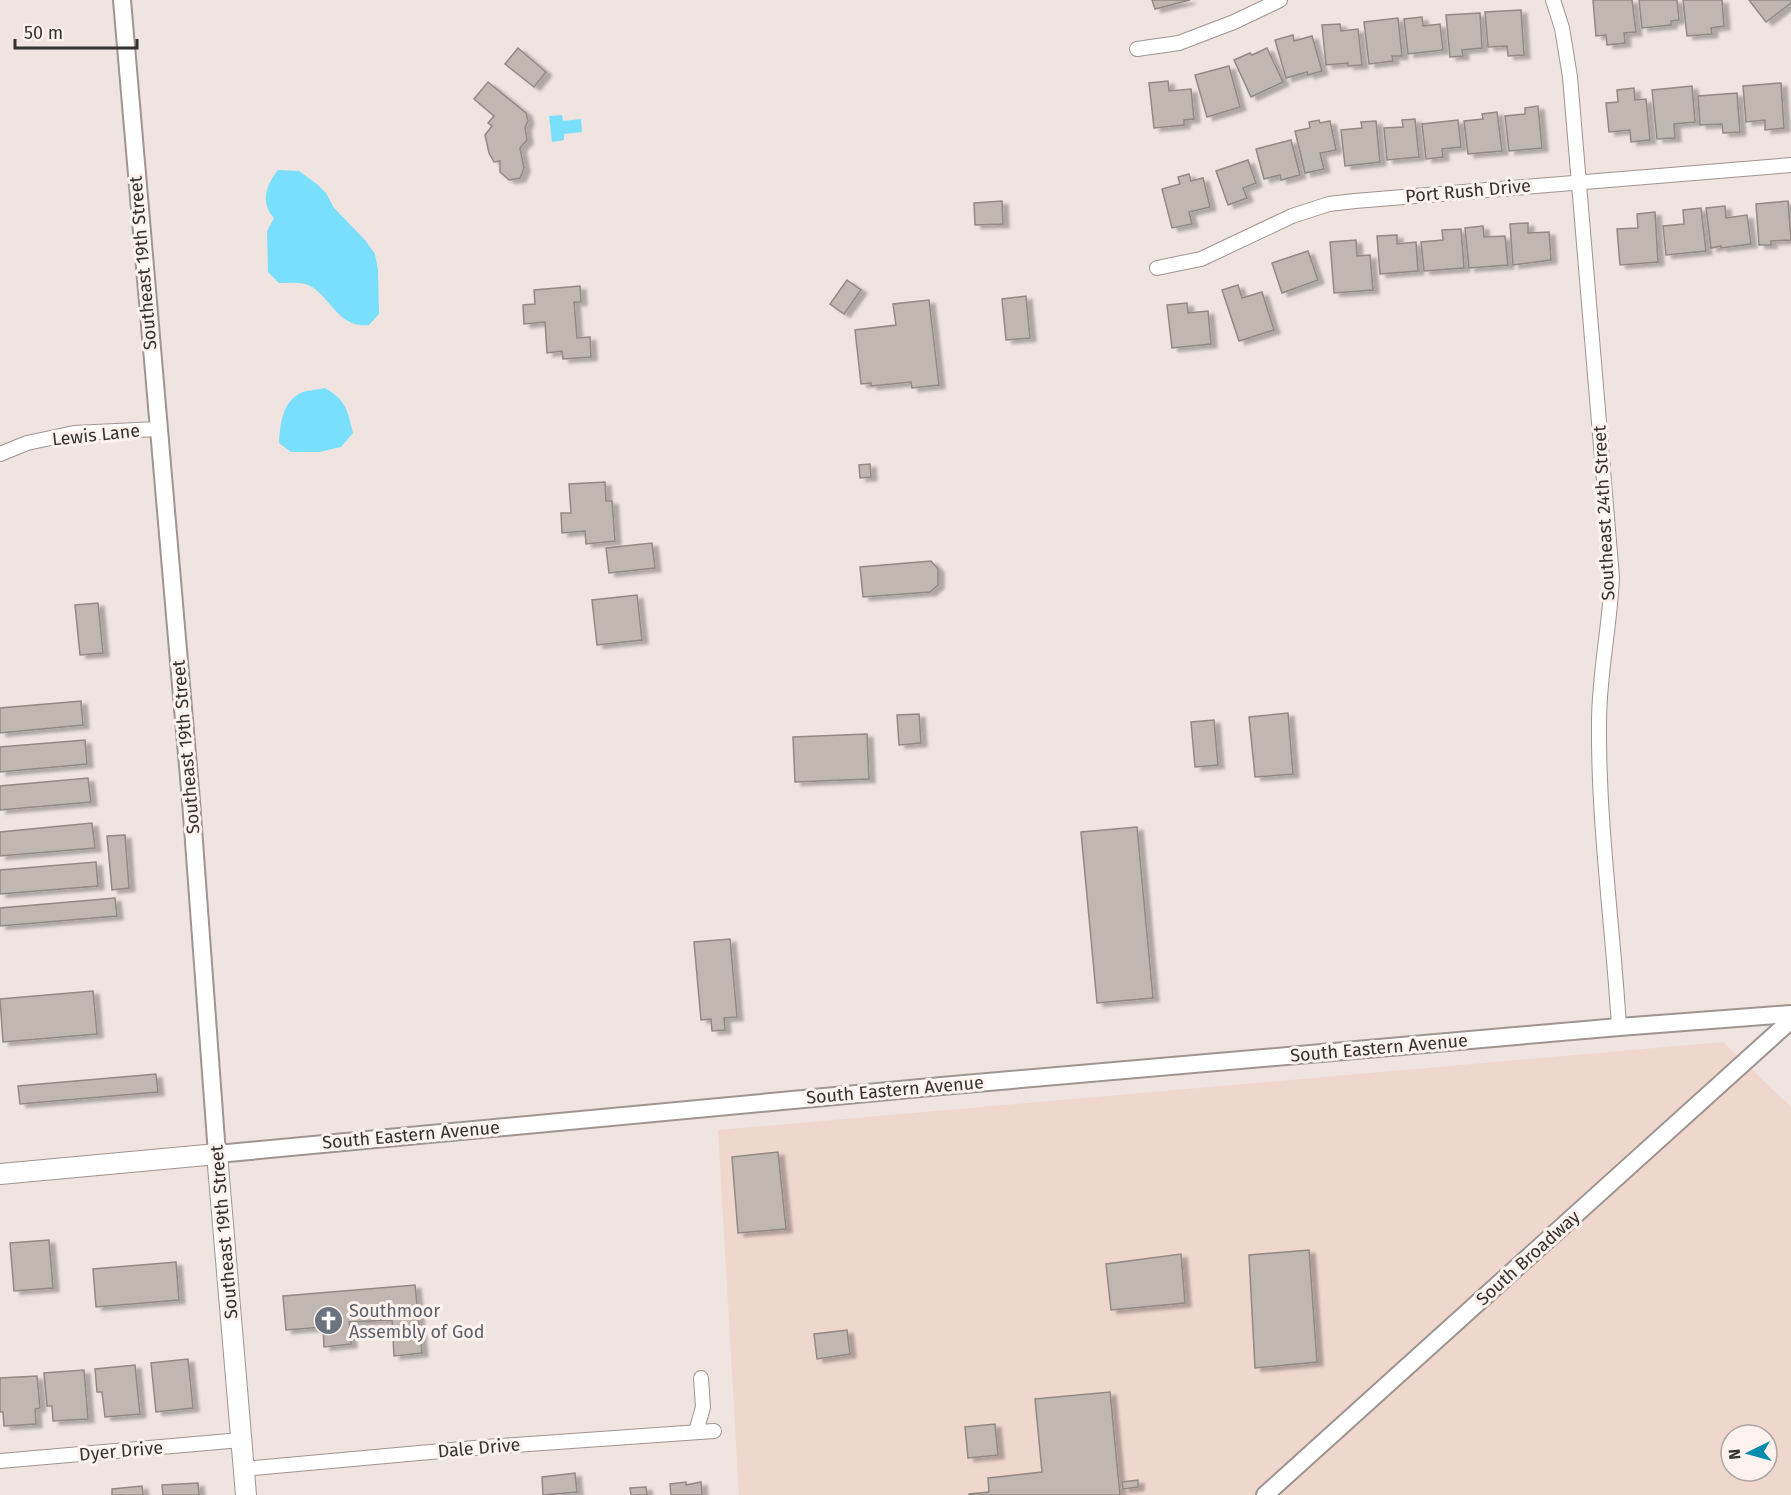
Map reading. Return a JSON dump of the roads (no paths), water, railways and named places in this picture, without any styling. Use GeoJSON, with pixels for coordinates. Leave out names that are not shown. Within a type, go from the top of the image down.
{"type":"FeatureCollection","features":[{"type":"Feature","properties":{"kind":"main road","name":"South Eastern Avenue"},"geometry":{"type":"LineString","coordinates":[[0,1174],[217,1154]]}},
{"type":"Feature","properties":{"kind":"main road","name":"Southeast 19th Street"},"geometry":{"type":"LineString","coordinates":[[217,1154],[246,1495]]}},
{"type":"Feature","properties":{"kind":"street","name":"Southeast 19th Street"},"geometry":{"type":"LineString","coordinates":[[122,0],[191,801],[217,1154]]}},
{"type":"Feature","properties":{"kind":"street"},"geometry":{"type":"LineString","coordinates":[[1137,49],[1179,43],[1198,37],[1280,0]]}},
{"type":"Feature","properties":{"kind":"street","name":"Southeast 24th Street"},"geometry":{"type":"LineString","coordinates":[[1553,0],[1567,51],[1612,577],[1599,689],[1599,765],[1619,1027]]}},
{"type":"Feature","properties":{"kind":"street","name":"Port Rush Drive"},"geometry":{"type":"LineString","coordinates":[[1157,268],[1202,259],[1292,216],[1329,204],[1791,165]]}},
{"type":"Feature","properties":{"kind":"street","name":"Lewis Lane"},"geometry":{"type":"LineString","coordinates":[[0,454],[27,443],[74,434],[158,429]]}},
{"type":"Feature","properties":{"kind":"street","name":"South Eastern Avenue"},"geometry":{"type":"LineString","coordinates":[[217,1154],[711,1106],[1791,1014]]}},
{"type":"Feature","properties":{"kind":"street","name":"South Broadway"},"geometry":{"type":"LineString","coordinates":[[1266,1495],[1791,1020]]}},
{"type":"Feature","properties":{"kind":"street"},"geometry":{"type":"LineString","coordinates":[[696,1431],[703,1407],[701,1378]]}},
{"type":"Feature","properties":{"kind":"street","name":"Dale Drive"},"geometry":{"type":"LineString","coordinates":[[244,1469],[485,1447],[714,1431]]}},
{"type":"Feature","properties":{"kind":"street","name":"Dyer Drive"},"geometry":{"type":"LineString","coordinates":[[0,1461],[241,1440]]}},
{"type":"Feature","properties":{"kind":"water"},"geometry":{"type":"Polygon","coordinates":[[[562,115],[563,121],[581,119],[582,132],[564,134],[564,140],[552,142],[549,116],[562,115]]]}},
{"type":"Feature","properties":{"kind":"water"},"geometry":{"type":"Polygon","coordinates":[[[278,170],[299,171],[318,185],[326,193],[334,208],[365,240],[375,254],[378,270],[379,314],[369,325],[359,325],[343,318],[312,287],[305,284],[279,283],[268,272],[267,231],[274,218],[267,206],[266,194],[278,170]]]}},
{"type":"Feature","properties":{"kind":"water"},"geometry":{"type":"Polygon","coordinates":[[[325,388],[342,402],[353,433],[341,447],[319,452],[291,452],[279,443],[281,423],[288,404],[300,393],[325,388]]]}},
{"type":"Feature","properties":{"kind":"place","name":"Southmoor Assembly of God"},"geometry":{"type":"Point","coordinates":[328,1321]}}]}
